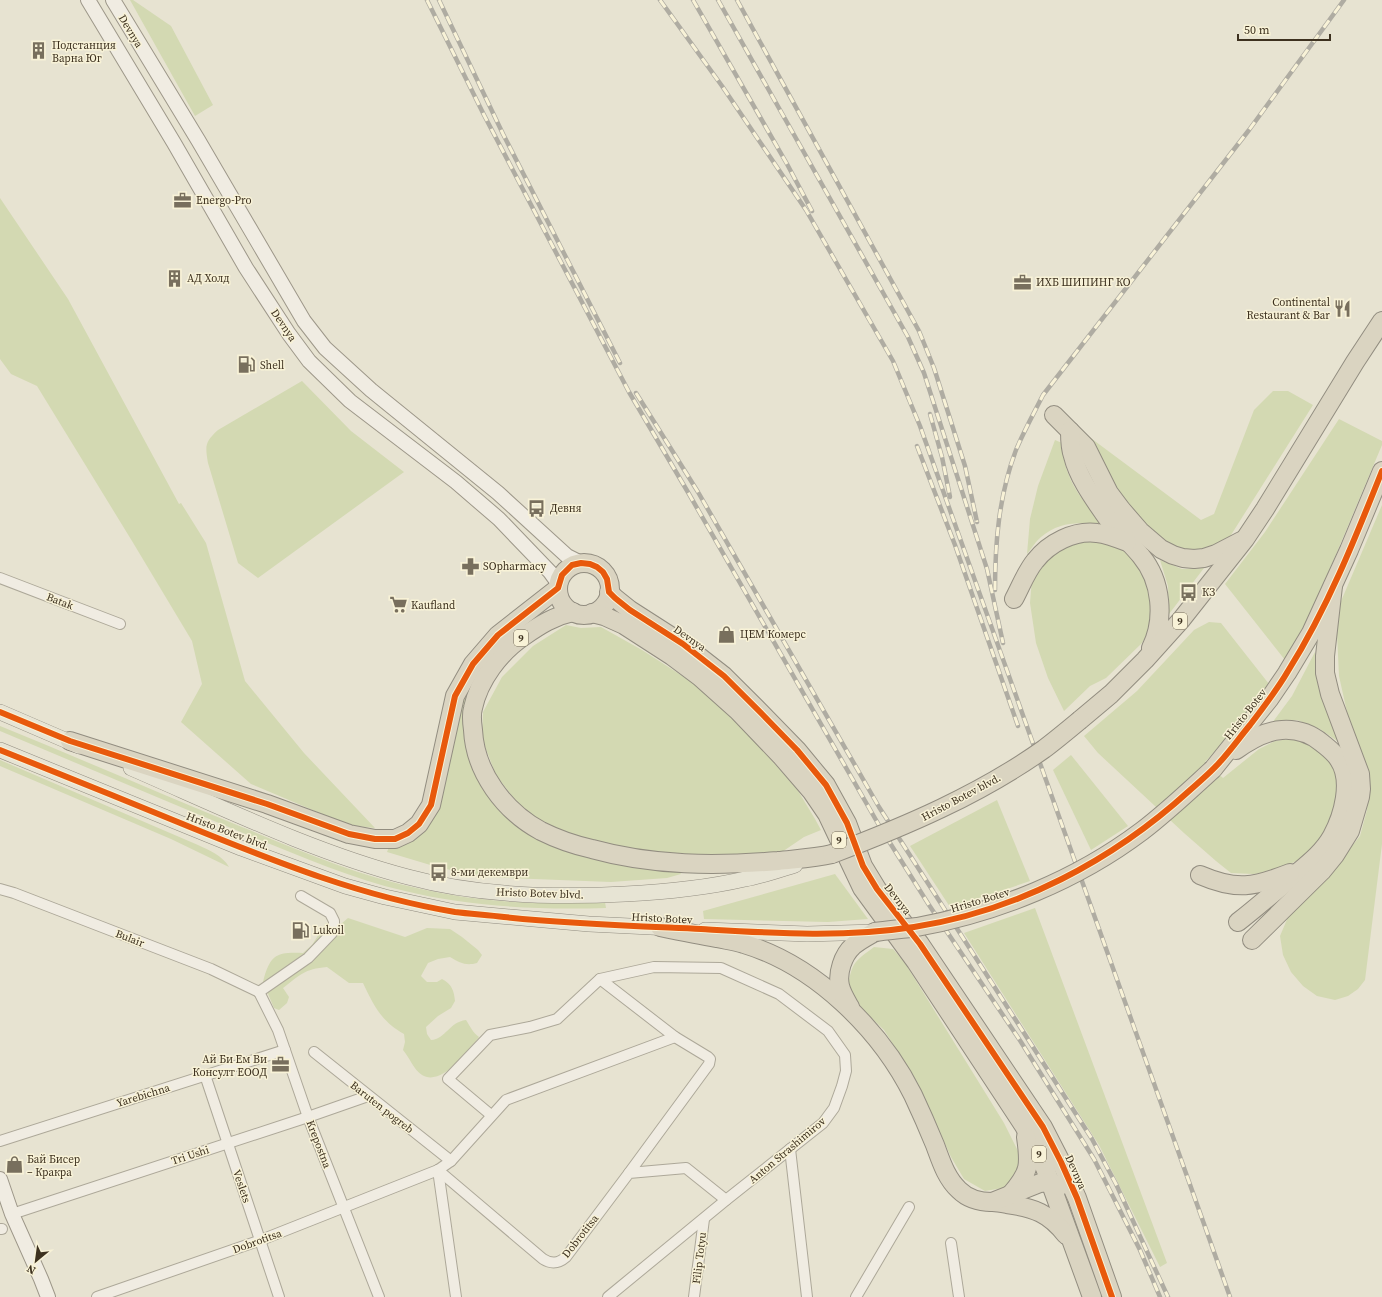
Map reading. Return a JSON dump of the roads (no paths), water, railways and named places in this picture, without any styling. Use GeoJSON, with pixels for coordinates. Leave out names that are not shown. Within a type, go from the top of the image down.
{"type":"FeatureCollection","features":[{"type":"Feature","properties":{"kind":"highway","name":"9"},"geometry":{"type":"LineString","coordinates":[[1145,660],[1198,600],[1245,539],[1381,322]]}},
{"type":"Feature","properties":{"kind":"highway"},"geometry":{"type":"LineString","coordinates":[[1054,414],[1086,447],[1110,493],[1121,509],[1140,531],[1161,549],[1183,558],[1204,558],[1225,550],[1245,539]]}},
{"type":"Feature","properties":{"kind":"highway"},"geometry":{"type":"LineString","coordinates":[[1070,432],[1072,455],[1087,487],[1103,514],[1148,565],[1152,574],[1159,597],[1160,609],[1157,630],[1145,660]]}},
{"type":"Feature","properties":{"kind":"highway","name":"Hristo Botev"},"geometry":{"type":"LineString","coordinates":[[875,932],[917,927],[964,916],[1030,895],[1104,857],[1141,831],[1175,804],[1217,765],[1257,716],[1288,673],[1311,633],[1333,586],[1378,484],[1382,471]]}},
{"type":"Feature","properties":{"kind":"highway"},"geometry":{"type":"LineString","coordinates":[[1014,599],[1029,568],[1035,560],[1053,544],[1064,538],[1097,533],[1128,543]]}},
{"type":"Feature","properties":{"kind":"highway"},"geometry":{"type":"LineString","coordinates":[[573,612],[566,608],[561,601],[558,595],[558,585],[566,570],[572,565],[581,563],[590,564],[597,567],[608,579],[609,592],[607,601],[592,614]]}},
{"type":"Feature","properties":{"kind":"highway"},"geometry":{"type":"LineString","coordinates":[[70,741],[267,804],[349,834],[375,839],[395,839],[408,833],[419,824],[431,805],[455,696],[473,664],[498,635],[558,585]]}},
{"type":"Feature","properties":{"kind":"highway"},"geometry":{"type":"LineString","coordinates":[[1252,940],[1322,871],[1336,855],[1350,831],[1360,797],[1360,774],[1330,694],[1325,673],[1324,656],[1333,586]]}},
{"type":"Feature","properties":{"kind":"highway","name":"Devnya"},"geometry":{"type":"LineString","coordinates":[[609,592],[630,610],[683,644],[719,672],[763,715],[817,773],[830,791],[847,823],[863,866],[877,889],[920,944],[1035,1115],[1061,1162],[1076,1198],[1112,1297]]}},
{"type":"Feature","properties":{"kind":"highway","name":"9"},"geometry":{"type":"LineString","coordinates":[[592,614],[582,615],[573,612],[555,617],[518,640],[489,671],[478,693],[472,709],[473,738],[480,762],[493,788],[514,811],[541,831],[559,839],[628,858],[692,864],[755,863],[827,856]]}},
{"type":"Feature","properties":{"kind":"highway","name":"Devnya"},"geometry":{"type":"LineString","coordinates":[[592,614],[604,616],[624,625],[686,666],[738,711],[794,769],[812,792],[827,814],[862,888],[916,962],[1024,1126],[1053,1185],[1092,1297]]}},
{"type":"Feature","properties":{"kind":"highway","name":"Hristo Botev blvd."},"geometry":{"type":"LineString","coordinates":[[827,856],[896,830],[935,812],[996,779],[1044,749],[1111,694],[1145,660]]}},
{"type":"Feature","properties":{"kind":"highway"},"geometry":{"type":"LineString","coordinates":[[1217,765],[1250,740],[1261,735],[1281,730],[1294,730],[1315,738],[1332,751],[1339,760],[1343,770],[1345,785],[1343,804],[1337,825],[1326,845],[1318,855],[1238,922]]}},
{"type":"Feature","properties":{"kind":"highway"},"geometry":{"type":"LineString","coordinates":[[1200,875],[1224,884],[1247,886],[1273,880],[1304,867]]}},
{"type":"Feature","properties":{"kind":"highway"},"geometry":{"type":"LineString","coordinates":[[660,927],[742,943],[764,951],[809,976],[852,1011],[878,1040],[906,1081],[950,1180],[959,1191],[970,1198],[982,1202],[1013,1200],[1040,1182],[1053,1185],[1076,1198]]}},
{"type":"Feature","properties":{"kind":"highway"},"geometry":{"type":"LineString","coordinates":[[852,1011],[840,985],[841,968],[850,949],[875,932]]}},
{"type":"Feature","properties":{"kind":"highway"},"geometry":{"type":"LineString","coordinates":[[1013,1200],[1028,1166],[1024,1126]]}},
{"type":"Feature","properties":{"kind":"highway"},"geometry":{"type":"LineString","coordinates":[[1053,1185],[1059,1175],[1061,1162]]}},
{"type":"Feature","properties":{"kind":"highway"},"geometry":{"type":"LineString","coordinates":[[1013,1200],[1036,1210],[1057,1223],[1073,1245]]}},
{"type":"Feature","properties":{"kind":"main road","name":"Devnya"},"geometry":{"type":"LineString","coordinates":[[88,0],[174,143],[246,268],[289,334],[309,361],[350,401],[456,482],[499,519],[550,572],[558,585]]}},
{"type":"Feature","properties":{"kind":"main road","name":"Devnya"},"geometry":{"type":"LineString","coordinates":[[112,0],[202,146],[304,322],[325,348],[371,390],[498,493],[567,556],[581,563]]}},
{"type":"Feature","properties":{"kind":"main road","name":"Hristo Botev blvd."},"geometry":{"type":"LineString","coordinates":[[0,712],[256,822],[362,864],[409,878],[455,887],[534,896],[594,896],[652,892],[699,888],[746,879],[827,856]]}},
{"type":"Feature","properties":{"kind":"main road","name":"Hristo Botev"},"geometry":{"type":"LineString","coordinates":[[0,750],[240,848],[345,886],[385,897],[455,912],[581,924],[807,934],[875,932]]}},
{"type":"Feature","properties":{"kind":"main road"},"geometry":{"type":"LineString","coordinates":[[0,1179],[12,1214],[48,1297]]}},
{"type":"Feature","properties":{"kind":"street","name":"Batak"},"geometry":{"type":"LineString","coordinates":[[0,578],[120,624]]}},
{"type":"Feature","properties":{"kind":"street","name":"Bulair"},"geometry":{"type":"LineString","coordinates":[[0,889],[14,893],[212,969],[259,992]]}},
{"type":"Feature","properties":{"kind":"street"},"geometry":{"type":"LineString","coordinates":[[259,992],[308,958],[332,933],[334,921],[330,913],[301,896]]}},
{"type":"Feature","properties":{"kind":"street","name":"Anton Strashimirov"},"geometry":{"type":"LineString","coordinates":[[600,979],[654,967],[721,968],[779,994],[828,1031],[845,1055],[846,1071],[834,1108],[823,1122],[608,1297]]}},
{"type":"Feature","properties":{"kind":"street"},"geometry":{"type":"LineString","coordinates":[[491,1116],[448,1079],[490,1035],[530,1027],[557,1019],[600,979],[675,1037],[708,1056],[709,1062],[629,1173]]}},
{"type":"Feature","properties":{"kind":"street","name":"Krepostna"},"geometry":{"type":"LineString","coordinates":[[259,992],[278,1030],[308,1117],[379,1297]]}},
{"type":"Feature","properties":{"kind":"street","name":"Dobrotitsa"},"geometry":{"type":"LineString","coordinates":[[97,1297],[261,1240],[438,1170],[451,1161],[506,1100],[675,1037]]}},
{"type":"Feature","properties":{"kind":"street","name":"Yarebichna"},"geometry":{"type":"LineString","coordinates":[[0,1141],[285,1050]]}},
{"type":"Feature","properties":{"kind":"street","name":"Baruten pogreb"},"geometry":{"type":"LineString","coordinates":[[314,1052],[451,1161]]}},
{"type":"Feature","properties":{"kind":"street","name":"Veslets"},"geometry":{"type":"LineString","coordinates":[[206,1076],[279,1297]]}},
{"type":"Feature","properties":{"kind":"street","name":"Tri Ushi"},"geometry":{"type":"LineString","coordinates":[[12,1214],[368,1096]]}},
{"type":"Feature","properties":{"kind":"street"},"geometry":{"type":"LineString","coordinates":[[790,1148],[807,1297]]}},
{"type":"Feature","properties":{"kind":"street"},"geometry":{"type":"LineString","coordinates":[[629,1173],[686,1168],[726,1200]]}},
{"type":"Feature","properties":{"kind":"street"},"geometry":{"type":"LineString","coordinates":[[438,1170],[456,1297]]}},
{"type":"Feature","properties":{"kind":"street","name":"Dobrotitsa"},"geometry":{"type":"LineString","coordinates":[[438,1170],[543,1259],[552,1263],[557,1263],[566,1257],[629,1173]]}},
{"type":"Feature","properties":{"kind":"street"},"geometry":{"type":"LineString","coordinates":[[856,1297],[909,1207]]}},
{"type":"Feature","properties":{"kind":"street","name":"Filip Totyu"},"geometry":{"type":"LineString","coordinates":[[694,1297],[704,1219]]}},
{"type":"Feature","properties":{"kind":"street"},"geometry":{"type":"LineString","coordinates":[[951,1243],[959,1297]]}},
{"type":"Feature","properties":{"kind":"railway"},"geometry":{"type":"LineString","coordinates":[[427,0],[484,115],[629,392],[880,827],[929,905],[1021,1042],[1094,1159],[1140,1250],[1160,1297]]}},
{"type":"Feature","properties":{"kind":"railway"},"geometry":{"type":"LineString","coordinates":[[439,0],[503,134],[620,363]]}},
{"type":"Feature","properties":{"kind":"railway"},"geometry":{"type":"LineString","coordinates":[[660,0],[722,86],[806,210],[893,361],[920,426],[1230,1297]]}},
{"type":"Feature","properties":{"kind":"railway"},"geometry":{"type":"LineString","coordinates":[[693,0],[787,164],[812,211]]}},
{"type":"Feature","properties":{"kind":"railway"},"geometry":{"type":"LineString","coordinates":[[718,0],[908,337],[924,373],[987,569],[1003,643]]}},
{"type":"Feature","properties":{"kind":"railway"},"geometry":{"type":"LineString","coordinates":[[737,0],[919,331],[934,368],[965,466],[977,522]]}},
{"type":"Feature","properties":{"kind":"railway"},"geometry":{"type":"LineString","coordinates":[[995,590],[999,519],[1010,467],[1016,450],[1043,395],[1249,130],[1344,0]]}},
{"type":"Feature","properties":{"kind":"railway"},"geometry":{"type":"LineString","coordinates":[[636,393],[698,492],[879,807],[1092,1139],[1116,1184],[1168,1297]]}},
{"type":"Feature","properties":{"kind":"railway"},"geometry":{"type":"LineString","coordinates":[[930,414],[942,457],[950,497]]}},
{"type":"Feature","properties":{"kind":"railway"},"geometry":{"type":"LineString","coordinates":[[917,446],[955,545],[1018,726]]}},
{"type":"Feature","properties":{"kind":"place","name":"Подстанция Варна Юг"},"geometry":{"type":"Point","coordinates":[39,51]}},
{"type":"Feature","properties":{"kind":"place","name":"Energo-Pro"},"geometry":{"type":"Point","coordinates":[183,200]}},
{"type":"Feature","properties":{"kind":"place","name":"АД Холд"},"geometry":{"type":"Point","coordinates":[174,278]}},
{"type":"Feature","properties":{"kind":"place","name":"ИХБ ШИПИНГ КО"},"geometry":{"type":"Point","coordinates":[1023,282]}},
{"type":"Feature","properties":{"kind":"place","name":"Continental Restaurant & Bar"},"geometry":{"type":"Point","coordinates":[1343,308]}},
{"type":"Feature","properties":{"kind":"place","name":"Shell"},"geometry":{"type":"Point","coordinates":[247,365]}},
{"type":"Feature","properties":{"kind":"place","name":"Девня"},"geometry":{"type":"Point","coordinates":[537,508]}},
{"type":"Feature","properties":{"kind":"place","name":"SOpharmacy"},"geometry":{"type":"Point","coordinates":[470,566]}},
{"type":"Feature","properties":{"kind":"place","name":"КЗ"},"geometry":{"type":"Point","coordinates":[1189,592]}},
{"type":"Feature","properties":{"kind":"place","name":"Kaufland"},"geometry":{"type":"Point","coordinates":[398,605]}},
{"type":"Feature","properties":{"kind":"place","name":"ЦЕМ Комерс"},"geometry":{"type":"Point","coordinates":[727,634]}},
{"type":"Feature","properties":{"kind":"place","name":"8-ми декември"},"geometry":{"type":"Point","coordinates":[438,872]}},
{"type":"Feature","properties":{"kind":"place","name":"Lukoil"},"geometry":{"type":"Point","coordinates":[300,930]}},
{"type":"Feature","properties":{"kind":"place","name":"Ай Би Ем Ви Консулт ЕООД"},"geometry":{"type":"Point","coordinates":[280,1065]}},
{"type":"Feature","properties":{"kind":"place","name":"Бай Бисер – Кракра"},"geometry":{"type":"Point","coordinates":[14,1165]}}]}
